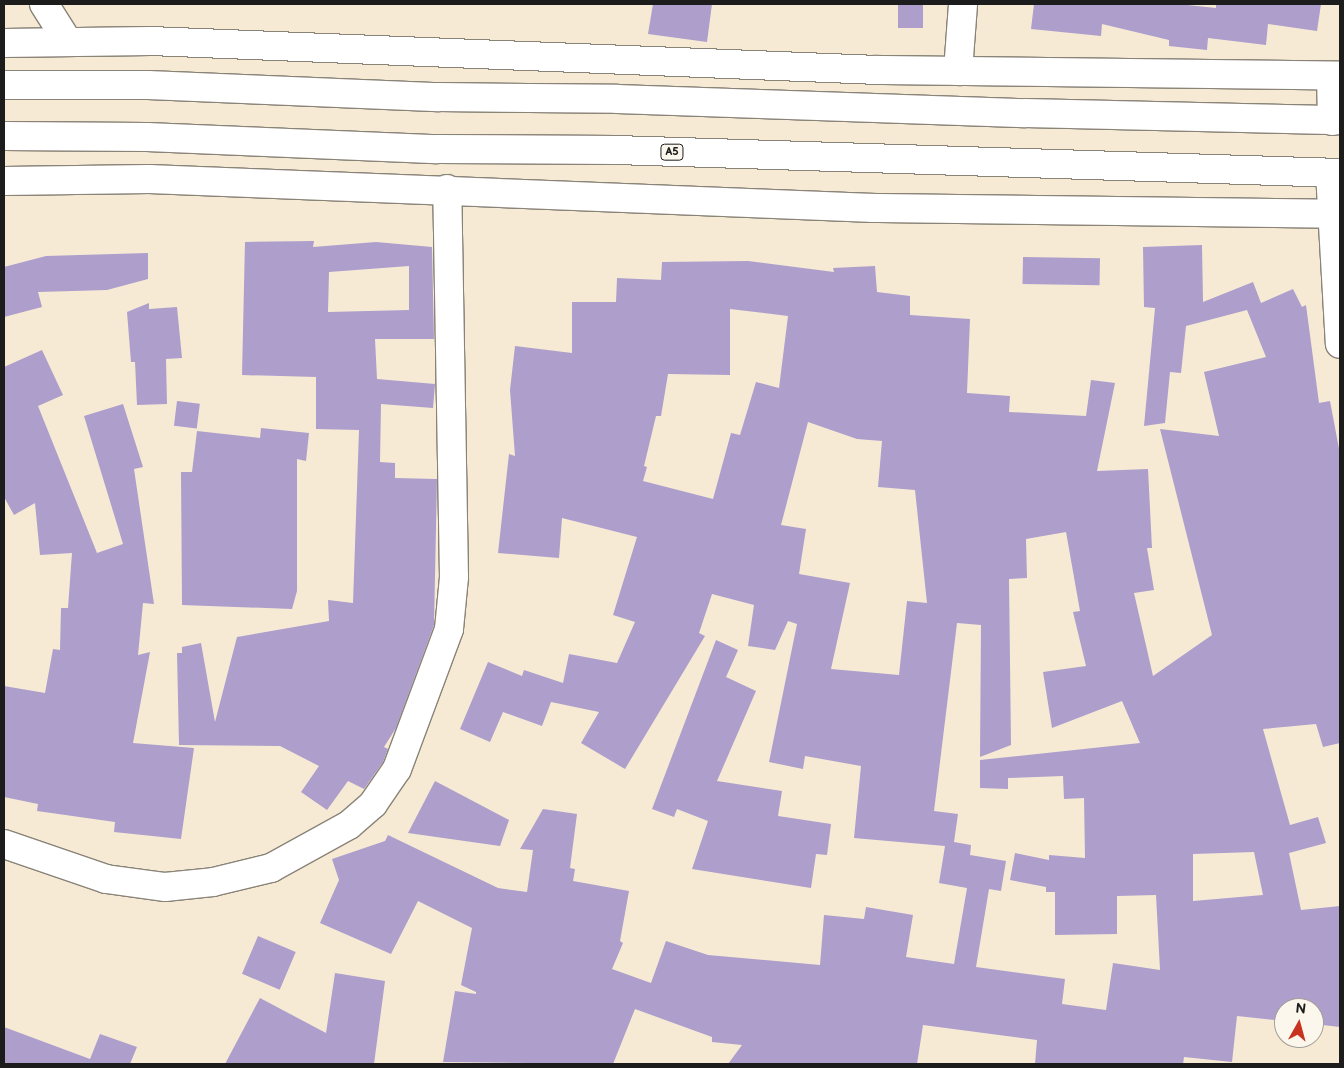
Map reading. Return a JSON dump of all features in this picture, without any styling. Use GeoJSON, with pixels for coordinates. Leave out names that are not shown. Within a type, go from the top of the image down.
{"type":"FeatureCollection","features":[{"type":"Feature","properties":{"kind":"main road"},"geometry":{"type":"LineString","coordinates":[[44,4],[68,42]]}},
{"type":"Feature","properties":{"kind":"main road"},"geometry":{"type":"LineString","coordinates":[[958,71],[963,4]]}},
{"type":"Feature","properties":{"kind":"main road"},"geometry":{"type":"LineString","coordinates":[[4,43],[150,41],[958,71],[1336,76],[1336,120],[618,99],[439,97],[186,86],[4,85]]}},
{"type":"Feature","properties":{"kind":"main road","name":"A5"},"geometry":{"type":"LineString","coordinates":[[4,136],[165,137],[438,149],[616,150],[1335,173]]}},
{"type":"Feature","properties":{"kind":"main road"},"geometry":{"type":"LineString","coordinates":[[1335,173],[1340,344]]}},
{"type":"Feature","properties":{"kind":"main road"},"geometry":{"type":"LineString","coordinates":[[4,181],[149,179],[447,189],[874,208],[1336,214]]}},
{"type":"Feature","properties":{"kind":"main road"},"geometry":{"type":"LineString","coordinates":[[4,844],[106,879],[165,886],[212,882],[279,865],[349,825],[374,804],[397,769],[449,629],[454,577],[447,189]]}},
{"type":"Feature","properties":{"kind":"building"},"geometry":{"type":"Polygon","coordinates":[[[653,4],[712,4],[707,42],[648,34],[653,4]]]}},
{"type":"Feature","properties":{"kind":"building"},"geometry":{"type":"Polygon","coordinates":[[[898,4],[923,4],[923,28],[898,28],[898,4]]]}},
{"type":"Feature","properties":{"kind":"building"},"geometry":{"type":"Polygon","coordinates":[[[1034,4],[1178,4],[1216,8],[1216,4],[1321,4],[1317,31],[1268,24],[1266,45],[1208,38],[1207,50],[1169,46],[1169,40],[1102,24],[1101,36],[1031,29],[1034,4]]]}},
{"type":"Feature","properties":{"kind":"building"},"geometry":{"type":"Polygon","coordinates":[[[314,241],[313,247],[376,242],[432,247],[434,339],[375,339],[377,379],[435,384],[433,408],[381,404],[380,462],[395,463],[395,478],[437,479],[434,625],[396,728],[384,747],[388,749],[383,762],[364,789],[348,781],[327,810],[301,792],[319,766],[280,746],[179,745],[177,653],[182,653],[182,647],[201,643],[215,722],[237,637],[329,621],[328,600],[353,603],[359,430],[316,429],[316,377],[242,375],[245,242],[314,241]],[[409,266],[329,272],[328,312],[409,310],[409,266]]]}},
{"type":"Feature","properties":{"kind":"building"},"geometry":{"type":"Polygon","coordinates":[[[1202,245],[1203,302],[1253,282],[1261,303],[1293,289],[1302,307],[1306,305],[1319,403],[1330,401],[1340,454],[1340,743],[1323,747],[1316,724],[1263,729],[1290,825],[1318,817],[1326,843],[1289,853],[1301,910],[1340,906],[1340,1027],[1324,1025],[1324,998],[1274,998],[1274,1020],[1237,1016],[1232,1062],[1184,1057],[1183,1064],[1035,1064],[1037,1040],[923,1025],[917,1064],[728,1064],[742,1045],[712,1042],[712,1037],[635,1009],[613,1064],[443,1062],[455,991],[476,994],[476,992],[461,985],[472,928],[418,901],[391,954],[320,923],[339,880],[332,859],[385,841],[388,835],[498,888],[527,892],[533,850],[520,849],[543,809],[577,814],[570,868],[575,869],[573,881],[629,891],[620,941],[623,943],[612,969],[651,983],[666,941],[708,955],[820,965],[824,915],[864,919],[866,907],[913,915],[906,957],[954,964],[967,888],[939,883],[945,846],[854,838],[861,766],[805,756],[803,769],[769,762],[797,624],[788,621],[775,650],[748,646],[754,605],[712,594],[699,633],[705,636],[625,769],[581,743],[599,712],[551,702],[542,726],[503,712],[490,742],[460,729],[488,662],[522,676],[524,670],[563,683],[569,654],[617,663],[635,622],[613,615],[637,537],[562,518],[559,558],[498,553],[509,454],[515,456],[510,390],[515,346],[572,353],[572,302],[616,302],[617,278],[661,280],[662,262],[748,261],[834,272],[833,268],[875,266],[877,292],[910,296],[910,315],[970,319],[967,393],[1010,396],[1009,412],[1086,416],[1091,380],[1115,383],[1097,471],[1148,469],[1152,548],[1147,548],[1154,590],[1134,593],[1153,676],[1212,635],[1160,429],[1219,436],[1204,372],[1266,357],[1247,310],[1186,326],[1181,373],[1170,372],[1165,423],[1144,426],[1155,308],[1144,307],[1143,247],[1202,245]],[[730,309],[730,375],[668,374],[661,416],[656,416],[644,466],[647,467],[643,481],[713,499],[731,433],[740,435],[756,382],[779,388],[788,316],[730,309]],[[808,422],[781,525],[806,529],[799,574],[850,583],[831,669],[899,675],[907,601],[927,603],[915,490],[878,487],[882,441],[857,439],[808,422]],[[1066,532],[1026,539],[1027,578],[1009,579],[1011,745],[980,757],[981,625],[957,623],[934,811],[958,814],[954,842],[971,845],[970,855],[1006,861],[1001,891],[989,889],[976,967],[1065,979],[1062,1004],[1106,1010],[1113,963],[1160,970],[1156,895],[1117,896],[1117,934],[1055,935],[1055,892],[1046,892],[1046,887],[1010,880],[1015,853],[1049,860],[1049,855],[1085,858],[1084,798],[1064,799],[1063,776],[1008,778],[1008,789],[980,788],[980,760],[1140,743],[1122,701],[1052,728],[1043,672],[1086,666],[1073,612],[1080,611],[1066,532]],[[1254,852],[1193,854],[1193,901],[1263,895],[1254,852]]]}},
{"type":"Feature","properties":{"kind":"building"},"geometry":{"type":"Polygon","coordinates":[[[148,253],[148,279],[107,290],[38,292],[42,307],[4,317],[4,267],[46,256],[148,253]]]}},
{"type":"Feature","properties":{"kind":"building"},"geometry":{"type":"Polygon","coordinates":[[[1023,257],[1100,258],[1100,285],[1023,284],[1023,257]]]}},
{"type":"Feature","properties":{"kind":"building"},"geometry":{"type":"Polygon","coordinates":[[[149,303],[149,309],[177,307],[182,358],[166,359],[167,404],[137,405],[135,362],[131,362],[127,312],[149,303]]]}},
{"type":"Feature","properties":{"kind":"building"},"geometry":{"type":"Polygon","coordinates":[[[42,350],[63,395],[38,406],[97,553],[123,544],[84,416],[123,404],[143,467],[134,469],[154,604],[143,603],[138,655],[150,652],[133,743],[194,748],[181,839],[114,832],[115,822],[37,811],[38,804],[4,797],[4,686],[45,693],[53,649],[60,650],[61,608],[68,608],[72,553],[40,555],[35,503],[14,515],[4,497],[4,367],[42,350]]]}},
{"type":"Feature","properties":{"kind":"building"},"geometry":{"type":"Polygon","coordinates":[[[177,401],[200,404],[197,429],[174,426],[177,401]]]}},
{"type":"Feature","properties":{"kind":"building"},"geometry":{"type":"Polygon","coordinates":[[[261,428],[309,433],[306,461],[297,459],[297,591],[292,609],[182,605],[181,472],[192,472],[197,431],[260,438],[261,428]]]}},
{"type":"Feature","properties":{"kind":"building"},"geometry":{"type":"Polygon","coordinates":[[[716,640],[738,650],[726,677],[756,691],[717,781],[782,791],[778,816],[831,824],[827,855],[816,854],[811,888],[692,869],[708,821],[677,809],[674,817],[652,809],[716,640]]]}},
{"type":"Feature","properties":{"kind":"building"},"geometry":{"type":"Polygon","coordinates":[[[435,781],[509,820],[500,846],[408,833],[435,781]]]}},
{"type":"Feature","properties":{"kind":"building"},"geometry":{"type":"Polygon","coordinates":[[[258,936],[296,952],[280,990],[242,974],[258,936]]]}},
{"type":"Feature","properties":{"kind":"building"},"geometry":{"type":"Polygon","coordinates":[[[335,973],[385,981],[374,1064],[225,1064],[260,998],[326,1033],[335,973]]]}},
{"type":"Feature","properties":{"kind":"building"},"geometry":{"type":"Polygon","coordinates":[[[4,1027],[90,1059],[100,1034],[137,1047],[130,1064],[4,1064],[4,1027]]]}}]}
